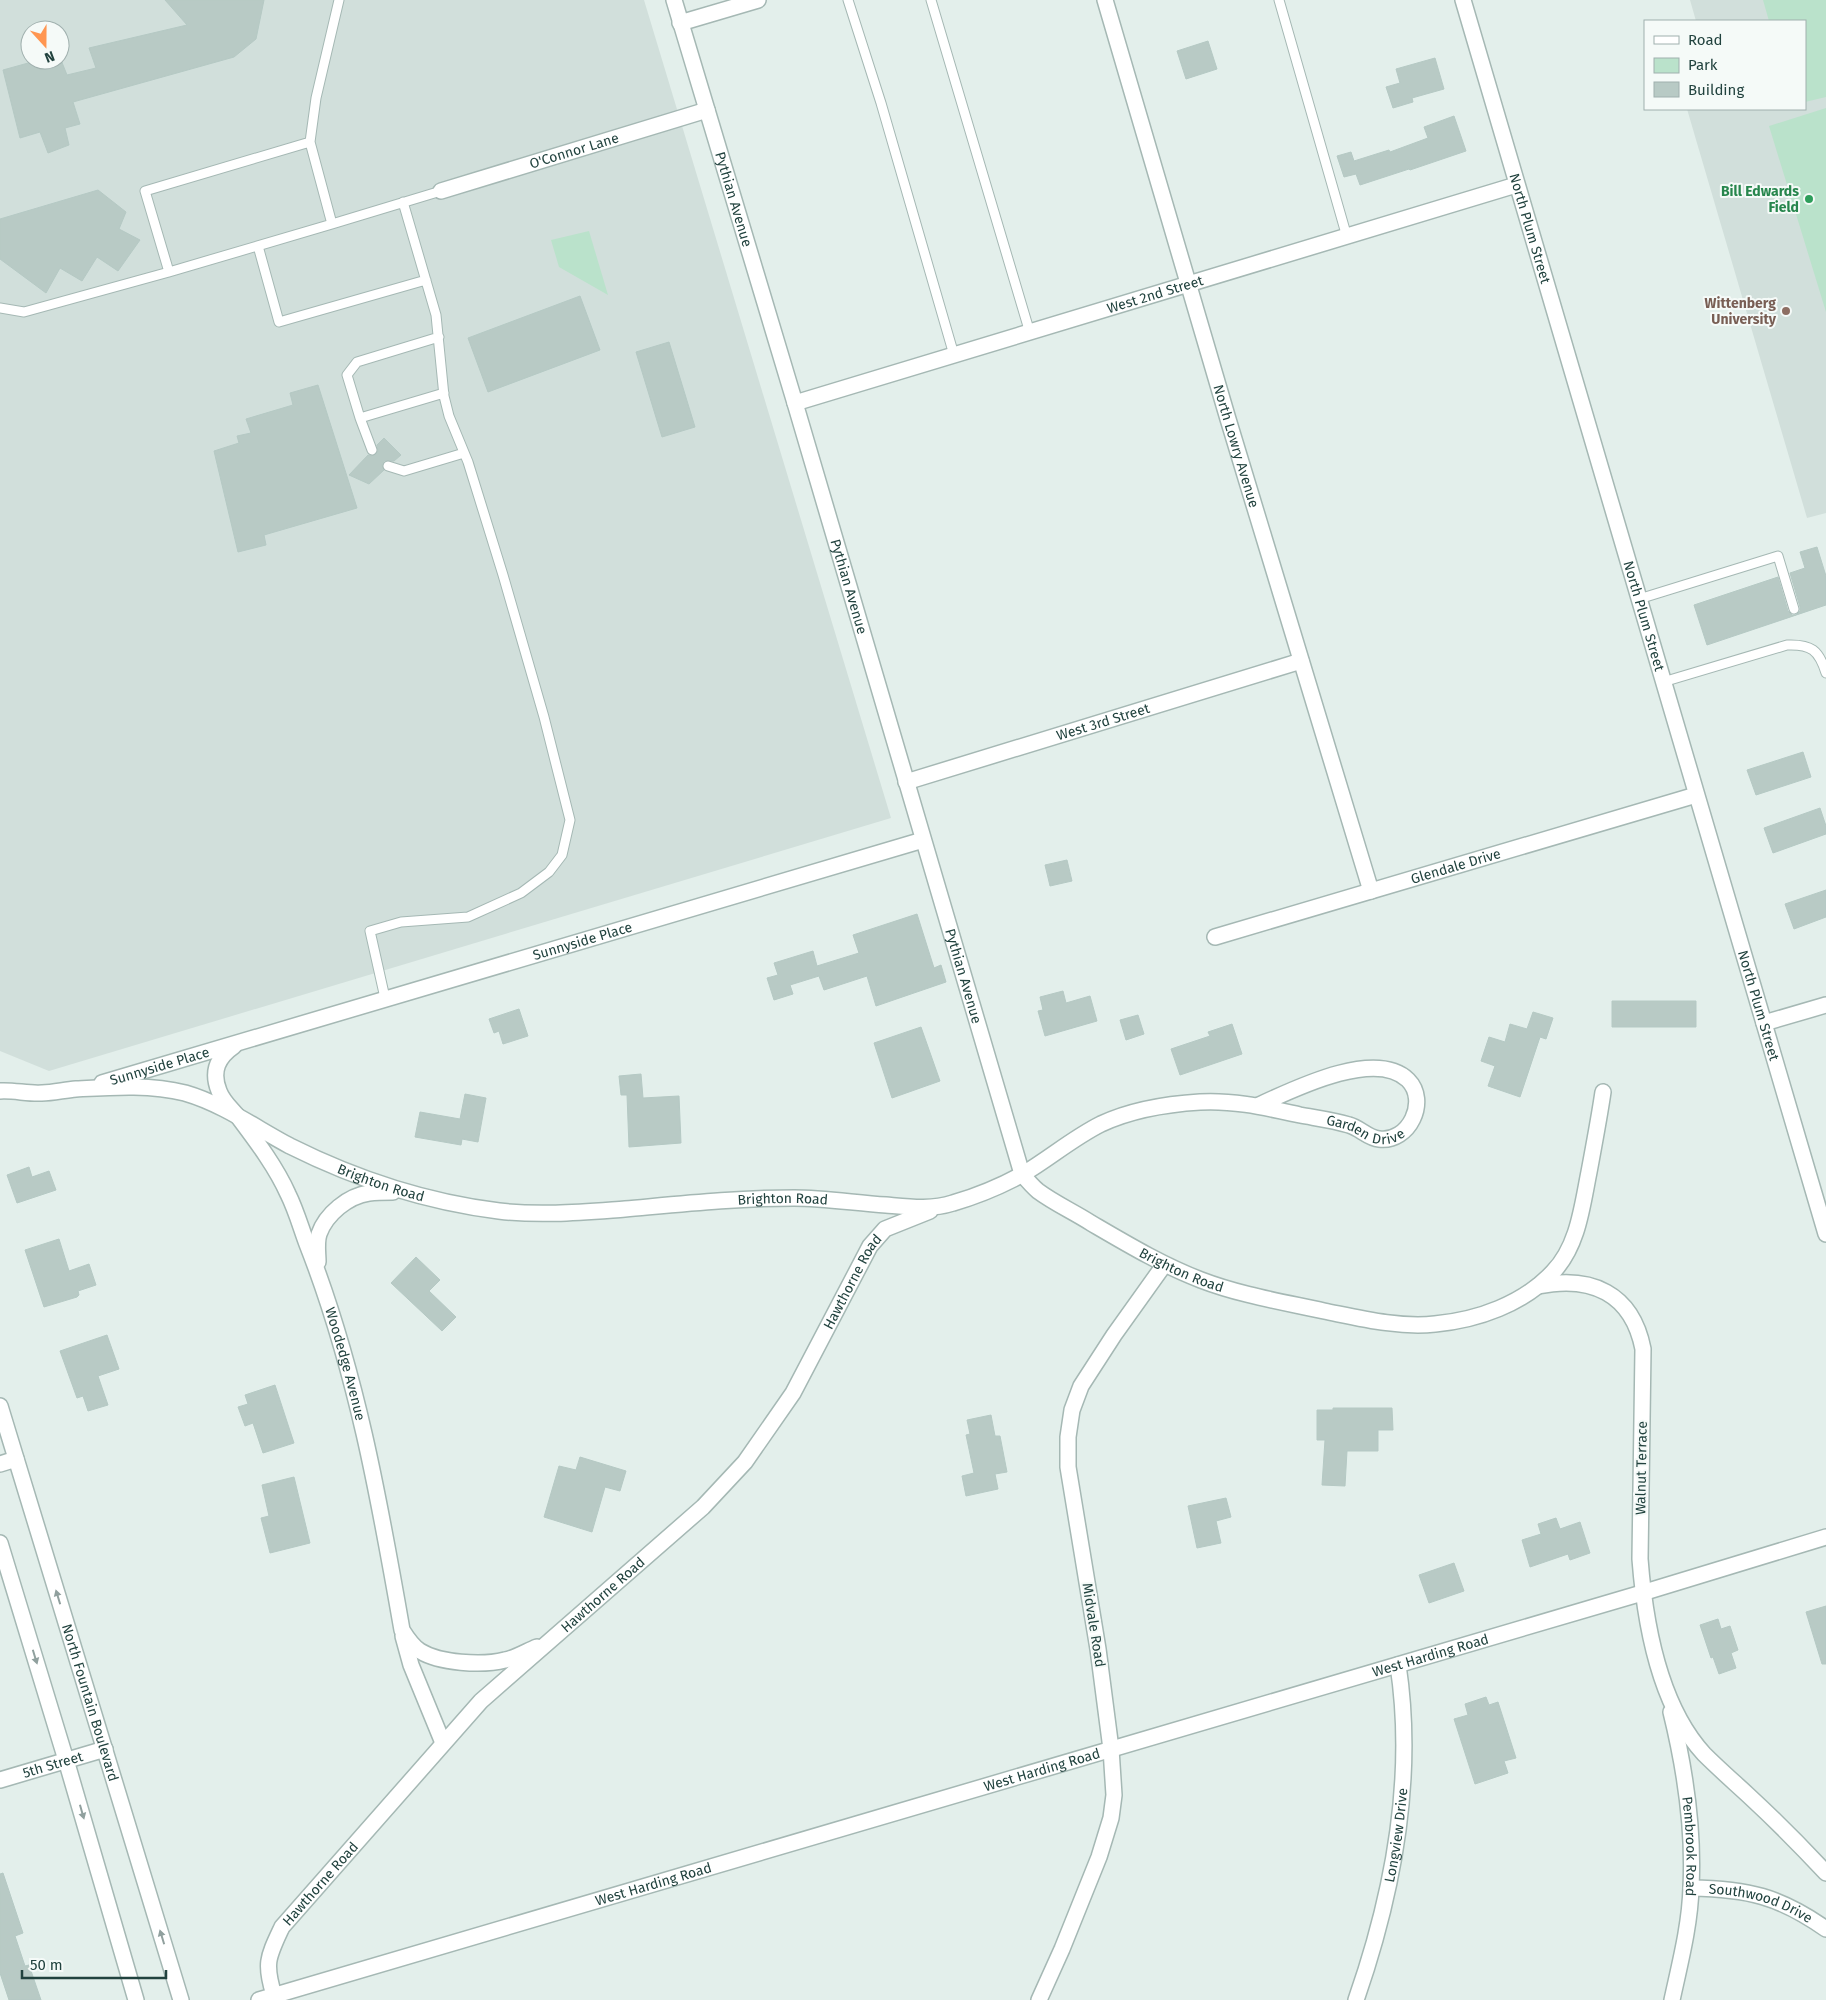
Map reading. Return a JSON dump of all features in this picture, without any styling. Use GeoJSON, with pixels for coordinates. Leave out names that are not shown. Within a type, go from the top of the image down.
{"type":"FeatureCollection","features":[{"type":"Feature","properties":{"kind":"street","name":"Pythian Avenue"},"geometry":{"type":"LineString","coordinates":[[674,0],[1022,1174]]}},
{"type":"Feature","properties":{"kind":"street"},"geometry":{"type":"LineString","coordinates":[[680,23],[758,0]]}},
{"type":"Feature","properties":{"kind":"street","name":"North Lowry Avenue"},"geometry":{"type":"LineString","coordinates":[[1105,0],[1371,891]]}},
{"type":"Feature","properties":{"kind":"street","name":"North Plum Street"},"geometry":{"type":"LineString","coordinates":[[1463,0],[1826,1234]]}},
{"type":"Feature","properties":{"kind":"street","name":"O'Connor Lane"},"geometry":{"type":"LineString","coordinates":[[441,190],[707,110]]}},
{"type":"Feature","properties":{"kind":"street","name":"West 2nd Street"},"geometry":{"type":"LineString","coordinates":[[795,403],[1516,185]]}},
{"type":"Feature","properties":{"kind":"street","name":"West 3rd Street"},"geometry":{"type":"LineString","coordinates":[[906,782],[1301,661]]}},
{"type":"Feature","properties":{"kind":"street","name":"Glendale Drive"},"geometry":{"type":"LineString","coordinates":[[1216,937],[1696,795]]}},
{"type":"Feature","properties":{"kind":"street","name":"Sunnyside Place"},"geometry":{"type":"LineString","coordinates":[[75,1090],[923,840]]}},
{"type":"Feature","properties":{"kind":"street"},"geometry":{"type":"LineString","coordinates":[[1764,1023],[1826,1005]]}},
{"type":"Feature","properties":{"kind":"street","name":"Sunnyside Place"},"geometry":{"type":"LineString","coordinates":[[238,1117],[218,1090],[216,1075],[218,1061],[224,1052],[242,1040]]}},
{"type":"Feature","properties":{"kind":"street","name":"Garden Drive"},"geometry":{"type":"LineString","coordinates":[[1022,1174],[1072,1140],[1104,1122],[1163,1106],[1201,1102],[1230,1102],[1258,1106],[1354,1126],[1368,1136],[1380,1140],[1394,1138],[1405,1131],[1413,1120],[1417,1108],[1416,1094],[1412,1084],[1404,1076],[1383,1068],[1366,1068],[1346,1072],[1294,1088],[1258,1106]]}},
{"type":"Feature","properties":{"kind":"street","name":"Brighton Road"},"geometry":{"type":"LineString","coordinates":[[2,1090],[41,1094],[75,1090],[156,1088],[186,1094],[214,1104],[291,1146],[361,1178],[450,1203],[500,1211],[545,1214],[740,1199],[799,1198],[923,1208],[947,1205],[980,1194],[1022,1174],[1038,1190],[1164,1265],[1202,1281],[1258,1297],[1343,1315],[1399,1324],[1433,1325],[1463,1320],[1488,1313],[1538,1286]]}},
{"type":"Feature","properties":{"kind":"street"},"geometry":{"type":"LineString","coordinates":[[1538,1286],[1554,1271],[1574,1239],[1581,1214],[1603,1092]]}},
{"type":"Feature","properties":{"kind":"street","name":"Woodedge Avenue"},"geometry":{"type":"LineString","coordinates":[[238,1117],[270,1160],[288,1194],[319,1273],[358,1402],[382,1516],[402,1630],[411,1665],[443,1743]]}},
{"type":"Feature","properties":{"kind":"street"},"geometry":{"type":"LineString","coordinates":[[319,1273],[317,1244],[319,1234],[329,1217],[340,1206],[355,1196],[368,1193],[402,1191]]}},
{"type":"Feature","properties":{"kind":"street","name":"Hawthorne Road"},"geometry":{"type":"LineString","coordinates":[[274,1996],[268,1977],[268,1957],[282,1927],[481,1701],[703,1507],[745,1462],[793,1394],[870,1246],[885,1229],[947,1205]]}},
{"type":"Feature","properties":{"kind":"street","name":"Midvale Road"},"geometry":{"type":"LineString","coordinates":[[1039,2000],[1099,1857],[1111,1818],[1114,1795],[1111,1749],[1098,1649],[1068,1466],[1068,1437],[1072,1410],[1081,1386],[1114,1335],[1164,1265]]}},
{"type":"Feature","properties":{"kind":"street","name":"Walnut Terrace"},"geometry":{"type":"LineString","coordinates":[[1538,1286],[1572,1282],[1586,1284],[1605,1292],[1621,1303],[1632,1316],[1639,1331],[1643,1349],[1640,1559],[1642,1593],[1649,1628],[1667,1694],[1689,1734],[1704,1754],[1794,1838],[1826,1873]]}},
{"type":"Feature","properties":{"kind":"street","name":"North Fountain Boulevard"},"geometry":{"type":"LineString","coordinates":[[0,1406],[181,2000]]}},
{"type":"Feature","properties":{"kind":"street"},"geometry":{"type":"LineString","coordinates":[[0,1464],[16,1459]]}},
{"type":"Feature","properties":{"kind":"street","name":"West Harding Road"},"geometry":{"type":"LineString","coordinates":[[258,2000],[1642,1593],[1826,1537]]}},
{"type":"Feature","properties":{"kind":"street"},"geometry":{"type":"LineString","coordinates":[[0,1543],[136,2000]]}},
{"type":"Feature","properties":{"kind":"street","name":"Woodedge Avenue"},"geometry":{"type":"LineString","coordinates":[[402,1630],[411,1643],[420,1651],[433,1656],[469,1662],[493,1663],[507,1660],[554,1638]]}},
{"type":"Feature","properties":{"kind":"street","name":"Longview Drive"},"geometry":{"type":"LineString","coordinates":[[1356,2000],[1383,1912],[1393,1858],[1402,1791],[1404,1736],[1398,1665]]}},
{"type":"Feature","properties":{"kind":"street","name":"Pembrook Road"},"geometry":{"type":"LineString","coordinates":[[1667,1694],[1682,1754],[1689,1810],[1691,1888],[1687,1932],[1672,2000]]}},
{"type":"Feature","properties":{"kind":"street","name":"5th Street"},"geometry":{"type":"LineString","coordinates":[[0,1780],[105,1749]]}},
{"type":"Feature","properties":{"kind":"street","name":"Southwood Drive"},"geometry":{"type":"LineString","coordinates":[[1691,1888],[1727,1889],[1761,1895],[1784,1903],[1826,1929]]}},
{"type":"Feature","properties":{"kind":"lane"},"geometry":{"type":"LineString","coordinates":[[332,224],[310,142],[316,98],[339,0]]}},
{"type":"Feature","properties":{"kind":"lane"},"geometry":{"type":"LineString","coordinates":[[848,0],[881,103],[954,355]]}},
{"type":"Feature","properties":{"kind":"lane"},"geometry":{"type":"LineString","coordinates":[[931,0],[1030,332]]}},
{"type":"Feature","properties":{"kind":"lane"},"geometry":{"type":"LineString","coordinates":[[1279,0],[1347,237]]}},
{"type":"Feature","properties":{"kind":"lane"},"geometry":{"type":"LineString","coordinates":[[169,272],[145,191],[310,142]]}},
{"type":"Feature","properties":{"kind":"lane"},"geometry":{"type":"LineString","coordinates":[[0,308],[24,312],[258,246],[441,190]]}},
{"type":"Feature","properties":{"kind":"lane"},"geometry":{"type":"LineString","coordinates":[[385,998],[370,931],[401,922],[468,917],[521,893],[549,872],[562,855],[570,820],[503,575],[464,453],[449,416],[444,393],[436,315],[403,202]]}},
{"type":"Feature","properties":{"kind":"lane"},"geometry":{"type":"LineString","coordinates":[[258,246],[280,322],[426,280]]}},
{"type":"Feature","properties":{"kind":"lane"},"geometry":{"type":"LineString","coordinates":[[372,450],[347,375],[357,362],[439,338]]}},
{"type":"Feature","properties":{"kind":"lane"},"geometry":{"type":"LineString","coordinates":[[360,418],[444,393]]}},
{"type":"Feature","properties":{"kind":"lane"},"geometry":{"type":"LineString","coordinates":[[388,466],[404,471],[464,453]]}},
{"type":"Feature","properties":{"kind":"lane"},"geometry":{"type":"LineString","coordinates":[[1639,599],[1778,556],[1794,609]]}},
{"type":"Feature","properties":{"kind":"lane"},"geometry":{"type":"LineString","coordinates":[[1663,682],[1787,645],[1802,644],[1811,648],[1819,657],[1826,673]]}},
{"type":"Feature","properties":{"kind":"shaded area"},"geometry":{"type":"Polygon","coordinates":[[[0,0],[644,0],[891,818],[49,1071],[0,1051],[0,0]]]}},
{"type":"Feature","properties":{"kind":"shaded area","name":"Wittenberg University"},"geometry":{"type":"Polygon","coordinates":[[[1690,0],[1826,0],[1826,513],[1807,518],[1687,110],[1806,110],[1806,20],[1696,20],[1690,0]]]}},
{"type":"Feature","properties":{"kind":"green space"},"geometry":{"type":"Polygon","coordinates":[[[1763,0],[1826,0],[1826,97],[1806,102],[1806,20],[1769,20],[1763,0]]]}},
{"type":"Feature","properties":{"kind":"green space","name":"Bill Edwards Field"},"geometry":{"type":"Polygon","coordinates":[[[1826,108],[1826,312],[1769,126],[1826,108]]]}},
{"type":"Feature","properties":{"kind":"green space"},"geometry":{"type":"Polygon","coordinates":[[[589,231],[608,295],[559,267],[551,240],[589,231]]]}},
{"type":"Feature","properties":{"kind":"building"},"geometry":{"type":"Polygon","coordinates":[[[165,0],[264,0],[256,39],[234,57],[73,102],[80,124],[65,128],[69,145],[48,153],[40,132],[20,138],[3,70],[20,65],[20,70],[65,70],[67,75],[96,68],[89,48],[187,25],[165,0]]]}},
{"type":"Feature","properties":{"kind":"building"},"geometry":{"type":"Polygon","coordinates":[[[1208,41],[1217,69],[1186,79],[1177,51],[1208,41]]]}},
{"type":"Feature","properties":{"kind":"building"},"geometry":{"type":"Polygon","coordinates":[[[1435,58],[1444,89],[1412,98],[1413,102],[1393,108],[1386,87],[1400,83],[1396,69],[1435,58]]]}},
{"type":"Feature","properties":{"kind":"building"},"geometry":{"type":"Polygon","coordinates":[[[1454,116],[1466,151],[1360,185],[1356,174],[1344,177],[1337,156],[1351,152],[1354,161],[1389,150],[1390,152],[1428,138],[1424,127],[1454,116]]]}},
{"type":"Feature","properties":{"kind":"building"},"geometry":{"type":"Polygon","coordinates":[[[98,190],[126,212],[119,229],[140,240],[118,271],[97,257],[82,281],[60,268],[46,293],[0,259],[0,219],[98,190]]]}},
{"type":"Feature","properties":{"kind":"building"},"geometry":{"type":"Polygon","coordinates":[[[580,296],[600,350],[488,392],[468,338],[580,296]]]}},
{"type":"Feature","properties":{"kind":"building"},"geometry":{"type":"Polygon","coordinates":[[[669,342],[695,427],[662,437],[636,352],[669,342]]]}},
{"type":"Feature","properties":{"kind":"building"},"geometry":{"type":"Polygon","coordinates":[[[318,385],[357,508],[264,535],[266,545],[238,552],[214,451],[239,443],[237,436],[251,433],[246,419],[293,405],[290,393],[318,385]]]}},
{"type":"Feature","properties":{"kind":"building"},"geometry":{"type":"Polygon","coordinates":[[[384,438],[401,455],[394,461],[384,461],[382,465],[384,470],[369,484],[349,475],[368,455],[376,454],[378,451],[377,445],[384,438]]]}},
{"type":"Feature","properties":{"kind":"building"},"geometry":{"type":"Polygon","coordinates":[[[1817,547],[1826,576],[1826,605],[1707,645],[1694,605],[1778,577],[1788,611],[1792,615],[1796,615],[1800,611],[1800,607],[1790,573],[1805,568],[1800,552],[1817,547]]]}},
{"type":"Feature","properties":{"kind":"building"},"geometry":{"type":"Polygon","coordinates":[[[1803,752],[1811,777],[1756,795],[1747,770],[1803,752]]]}},
{"type":"Feature","properties":{"kind":"building"},"geometry":{"type":"Polygon","coordinates":[[[1820,808],[1826,826],[1826,834],[1773,853],[1764,828],[1820,808]]]}},
{"type":"Feature","properties":{"kind":"building"},"geometry":{"type":"Polygon","coordinates":[[[1067,860],[1072,881],[1050,886],[1045,865],[1067,860]]]}},
{"type":"Feature","properties":{"kind":"building"},"geometry":{"type":"Polygon","coordinates":[[[1826,890],[1826,917],[1794,929],[1785,904],[1826,890]]]}},
{"type":"Feature","properties":{"kind":"building"},"geometry":{"type":"Polygon","coordinates":[[[917,914],[934,968],[941,965],[946,982],[876,1006],[867,976],[824,990],[819,976],[790,985],[793,994],[774,1000],[767,978],[778,975],[774,963],[813,951],[817,966],[859,953],[853,935],[917,914]]]}},
{"type":"Feature","properties":{"kind":"building"},"geometry":{"type":"Polygon","coordinates":[[[1063,991],[1066,1003],[1090,996],[1097,1021],[1045,1036],[1038,1011],[1043,1010],[1040,997],[1063,991]]]}},
{"type":"Feature","properties":{"kind":"building"},"geometry":{"type":"Polygon","coordinates":[[[1612,1001],[1696,1001],[1696,1027],[1612,1027],[1612,1001]]]}},
{"type":"Feature","properties":{"kind":"building"},"geometry":{"type":"Polygon","coordinates":[[[519,1009],[528,1036],[503,1044],[499,1031],[494,1033],[489,1019],[519,1009]]]}},
{"type":"Feature","properties":{"kind":"building"},"geometry":{"type":"Polygon","coordinates":[[[1533,1012],[1553,1018],[1546,1039],[1540,1037],[1520,1097],[1488,1086],[1495,1066],[1481,1061],[1489,1037],[1505,1042],[1510,1024],[1527,1029],[1533,1012]]]}},
{"type":"Feature","properties":{"kind":"building"},"geometry":{"type":"Polygon","coordinates":[[[1138,1015],[1144,1034],[1126,1040],[1120,1020],[1138,1015]]]}},
{"type":"Feature","properties":{"kind":"building"},"geometry":{"type":"Polygon","coordinates":[[[1232,1024],[1242,1054],[1180,1075],[1171,1049],[1210,1036],[1208,1032],[1232,1024]]]}},
{"type":"Feature","properties":{"kind":"building"},"geometry":{"type":"Polygon","coordinates":[[[921,1027],[940,1081],[892,1098],[874,1043],[921,1027]]]}},
{"type":"Feature","properties":{"kind":"building"},"geometry":{"type":"Polygon","coordinates":[[[641,1074],[643,1098],[679,1096],[681,1143],[629,1147],[627,1095],[621,1095],[619,1076],[641,1074]]]}},
{"type":"Feature","properties":{"kind":"building"},"geometry":{"type":"Polygon","coordinates":[[[465,1094],[486,1098],[478,1142],[462,1139],[461,1145],[415,1137],[420,1112],[460,1119],[465,1094]]]}},
{"type":"Feature","properties":{"kind":"building"},"geometry":{"type":"Polygon","coordinates":[[[29,1167],[32,1177],[49,1171],[56,1190],[17,1203],[7,1175],[29,1167]]]}},
{"type":"Feature","properties":{"kind":"building"},"geometry":{"type":"Polygon","coordinates":[[[59,1239],[69,1271],[89,1264],[96,1285],[78,1291],[79,1295],[77,1297],[44,1307],[25,1250],[59,1239]]]}},
{"type":"Feature","properties":{"kind":"building"},"geometry":{"type":"Polygon","coordinates":[[[416,1257],[440,1280],[429,1291],[456,1317],[442,1331],[391,1283],[416,1257]]]}},
{"type":"Feature","properties":{"kind":"building"},"geometry":{"type":"Polygon","coordinates":[[[107,1335],[119,1369],[98,1376],[108,1405],[88,1411],[83,1396],[77,1398],[60,1351],[107,1335]]]}},
{"type":"Feature","properties":{"kind":"building"},"geometry":{"type":"Polygon","coordinates":[[[275,1385],[294,1443],[263,1453],[253,1423],[245,1426],[238,1407],[248,1404],[245,1395],[275,1385]]]}},
{"type":"Feature","properties":{"kind":"building"},"geometry":{"type":"Polygon","coordinates":[[[1333,1408],[1392,1408],[1393,1430],[1378,1430],[1378,1451],[1347,1451],[1345,1486],[1322,1485],[1325,1440],[1317,1440],[1317,1410],[1333,1410],[1333,1408]]]}},
{"type":"Feature","properties":{"kind":"building"},"geometry":{"type":"Polygon","coordinates":[[[991,1415],[995,1436],[1000,1436],[1007,1472],[995,1474],[998,1489],[966,1496],[962,1476],[974,1473],[966,1435],[970,1434],[967,1420],[991,1415]]]}},
{"type":"Feature","properties":{"kind":"building"},"geometry":{"type":"Polygon","coordinates":[[[580,1457],[626,1471],[620,1491],[605,1487],[592,1532],[544,1517],[559,1466],[576,1470],[580,1457]]]}},
{"type":"Feature","properties":{"kind":"building"},"geometry":{"type":"Polygon","coordinates":[[[294,1477],[310,1543],[270,1553],[261,1518],[269,1516],[262,1485],[294,1477]]]}},
{"type":"Feature","properties":{"kind":"building"},"geometry":{"type":"Polygon","coordinates":[[[1226,1498],[1231,1517],[1216,1521],[1221,1543],[1197,1548],[1188,1506],[1226,1498]]]}},
{"type":"Feature","properties":{"kind":"building"},"geometry":{"type":"Polygon","coordinates":[[[1556,1518],[1560,1529],[1580,1522],[1590,1553],[1570,1560],[1568,1554],[1530,1567],[1522,1540],[1541,1534],[1538,1524],[1556,1518]]]}},
{"type":"Feature","properties":{"kind":"building"},"geometry":{"type":"Polygon","coordinates":[[[1454,1563],[1464,1591],[1429,1603],[1419,1575],[1454,1563]]]}},
{"type":"Feature","properties":{"kind":"building"},"geometry":{"type":"Polygon","coordinates":[[[1826,1606],[1826,1664],[1822,1664],[1806,1612],[1826,1606]]]}},
{"type":"Feature","properties":{"kind":"building"},"geometry":{"type":"Polygon","coordinates":[[[1718,1619],[1721,1629],[1730,1626],[1738,1650],[1731,1653],[1736,1668],[1719,1674],[1713,1657],[1711,1658],[1700,1625],[1718,1619]]]}},
{"type":"Feature","properties":{"kind":"building"},"geometry":{"type":"Polygon","coordinates":[[[1486,1697],[1489,1705],[1498,1702],[1516,1758],[1504,1761],[1508,1773],[1475,1784],[1454,1719],[1468,1715],[1465,1704],[1486,1697]]]}},
{"type":"Feature","properties":{"kind":"building"},"geometry":{"type":"Polygon","coordinates":[[[3,1873],[23,1933],[15,1936],[25,1966],[29,1965],[41,2000],[9,2000],[0,1973],[0,1874],[3,1873]]]}},
{"type":"Feature","properties":{"kind":"place","name":"Bill Edwards Field"},"geometry":{"type":"Point","coordinates":[1809,199]}},
{"type":"Feature","properties":{"kind":"place","name":"Wittenberg University"},"geometry":{"type":"Point","coordinates":[1786,311]}}]}
